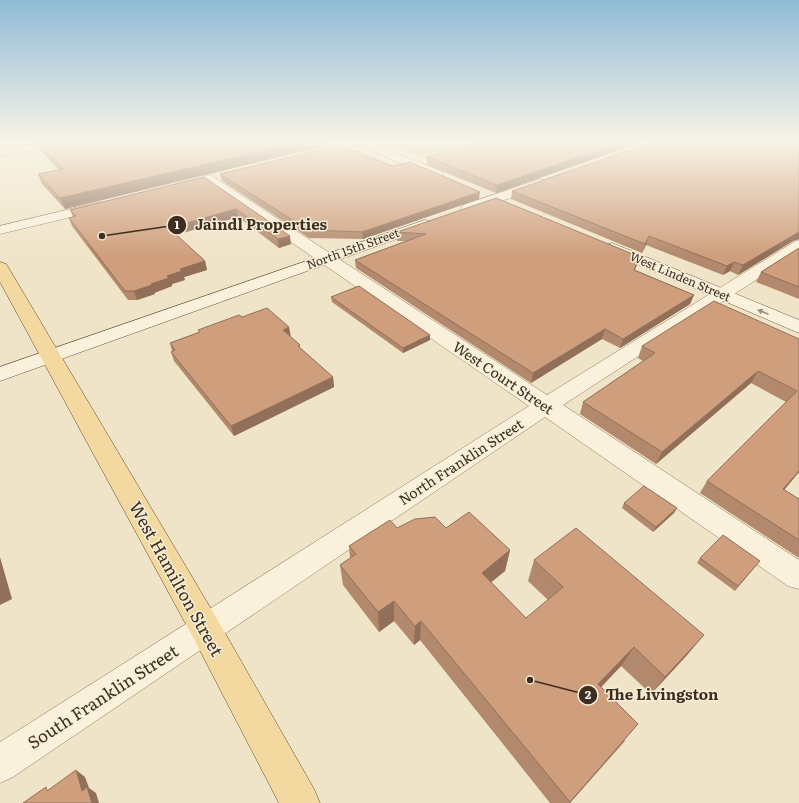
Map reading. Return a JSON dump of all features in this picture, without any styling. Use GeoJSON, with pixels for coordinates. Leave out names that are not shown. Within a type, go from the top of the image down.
{"type":"FeatureCollection","features":[{"type":"Feature","properties":{"kind":"main road","name":"West Hamilton Street"},"geometry":{"type":"LineString","coordinates":[[0,268],[206,630],[300,803]]}},
{"type":"Feature","properties":{"kind":"street","name":"West Court Street"},"geometry":{"type":"LineString","coordinates":[[210,180],[799,576]]}},
{"type":"Feature","properties":{"kind":"street","name":"North 15th Street"},"geometry":{"type":"LineString","coordinates":[[0,374],[547,180]]}},
{"type":"Feature","properties":{"kind":"street"},"geometry":{"type":"LineString","coordinates":[[476,191],[516,207]]}},
{"type":"Feature","properties":{"kind":"street"},"geometry":{"type":"LineString","coordinates":[[0,230],[110,203]]}},
{"type":"Feature","properties":{"kind":"street","name":"West Linden Street"},"geometry":{"type":"LineString","coordinates":[[596,241],[799,327]]}},
{"type":"Feature","properties":{"kind":"street","name":"North Franklin Street"},"geometry":{"type":"LineString","coordinates":[[206,630],[546,406],[799,245]]}},
{"type":"Feature","properties":{"kind":"street","name":"South Franklin Street"},"geometry":{"type":"LineString","coordinates":[[0,764],[206,630]]}},
{"type":"Feature","properties":{"kind":"building"},"geometry":{"type":"Polygon","coordinates":[[[44,180],[136,180],[60,198],[44,180]]]}},
{"type":"Feature","properties":{"kind":"building"},"geometry":{"type":"Polygon","coordinates":[[[190,180],[209,180],[290,236],[278,239],[236,209],[169,228],[205,261],[180,269],[182,271],[167,276],[169,278],[151,284],[152,285],[134,291],[125,291],[69,218],[76,216],[70,210],[190,180]]]}},
{"type":"Feature","properties":{"kind":"building"},"geometry":{"type":"Polygon","coordinates":[[[230,180],[453,180],[480,192],[362,232],[308,230],[230,180]]]}},
{"type":"Feature","properties":{"kind":"building"},"geometry":{"type":"Polygon","coordinates":[[[486,180],[510,180],[497,185],[486,180]]]}},
{"type":"Feature","properties":{"kind":"building"},"geometry":{"type":"Polygon","coordinates":[[[542,180],[799,180],[799,232],[743,265],[734,262],[727,266],[649,236],[645,244],[512,191],[542,180]]]}},
{"type":"Feature","properties":{"kind":"building"},"geometry":{"type":"Polygon","coordinates":[[[496,198],[640,257],[634,270],[694,295],[623,339],[605,329],[533,373],[355,260],[426,234],[397,232],[496,198]]]}},
{"type":"Feature","properties":{"kind":"building"},"geometry":{"type":"Polygon","coordinates":[[[799,248],[799,287],[761,272],[799,248]]]}},
{"type":"Feature","properties":{"kind":"building"},"geometry":{"type":"Polygon","coordinates":[[[359,286],[430,335],[403,348],[331,297],[359,286]]]}},
{"type":"Feature","properties":{"kind":"building"},"geometry":{"type":"Polygon","coordinates":[[[714,301],[799,339],[799,471],[783,489],[799,499],[799,540],[707,481],[797,391],[758,371],[662,452],[583,402],[655,353],[642,346],[714,301]]]}},
{"type":"Feature","properties":{"kind":"building"},"geometry":{"type":"Polygon","coordinates":[[[267,308],[289,327],[283,330],[300,345],[298,346],[333,377],[231,426],[171,352],[175,350],[170,343],[200,332],[198,330],[239,315],[242,317],[267,308]]]}},
{"type":"Feature","properties":{"kind":"building"},"geometry":{"type":"Polygon","coordinates":[[[644,486],[677,508],[656,527],[624,503],[644,486]]]}},
{"type":"Feature","properties":{"kind":"building"},"geometry":{"type":"Polygon","coordinates":[[[469,512],[510,550],[482,573],[526,618],[563,587],[534,560],[576,528],[704,635],[665,677],[634,647],[598,684],[638,724],[570,802],[421,621],[415,626],[394,601],[378,612],[340,565],[356,554],[349,546],[390,520],[397,528],[415,519],[435,517],[446,528],[469,512]]]}},
{"type":"Feature","properties":{"kind":"building"},"geometry":{"type":"Polygon","coordinates":[[[723,535],[760,561],[738,586],[700,558],[723,535]]]}},
{"type":"Feature","properties":{"kind":"building"},"geometry":{"type":"Polygon","coordinates":[[[76,770],[82,791],[87,787],[92,803],[23,803],[46,787],[47,791],[76,770]]]}},
{"type":"Feature","properties":{"kind":"place","name":"Jaindl Properties"},"geometry":{"type":"Point","coordinates":[102,236]}},
{"type":"Feature","properties":{"kind":"place","name":"The Livingston"},"geometry":{"type":"Point","coordinates":[530,680]}}]}
